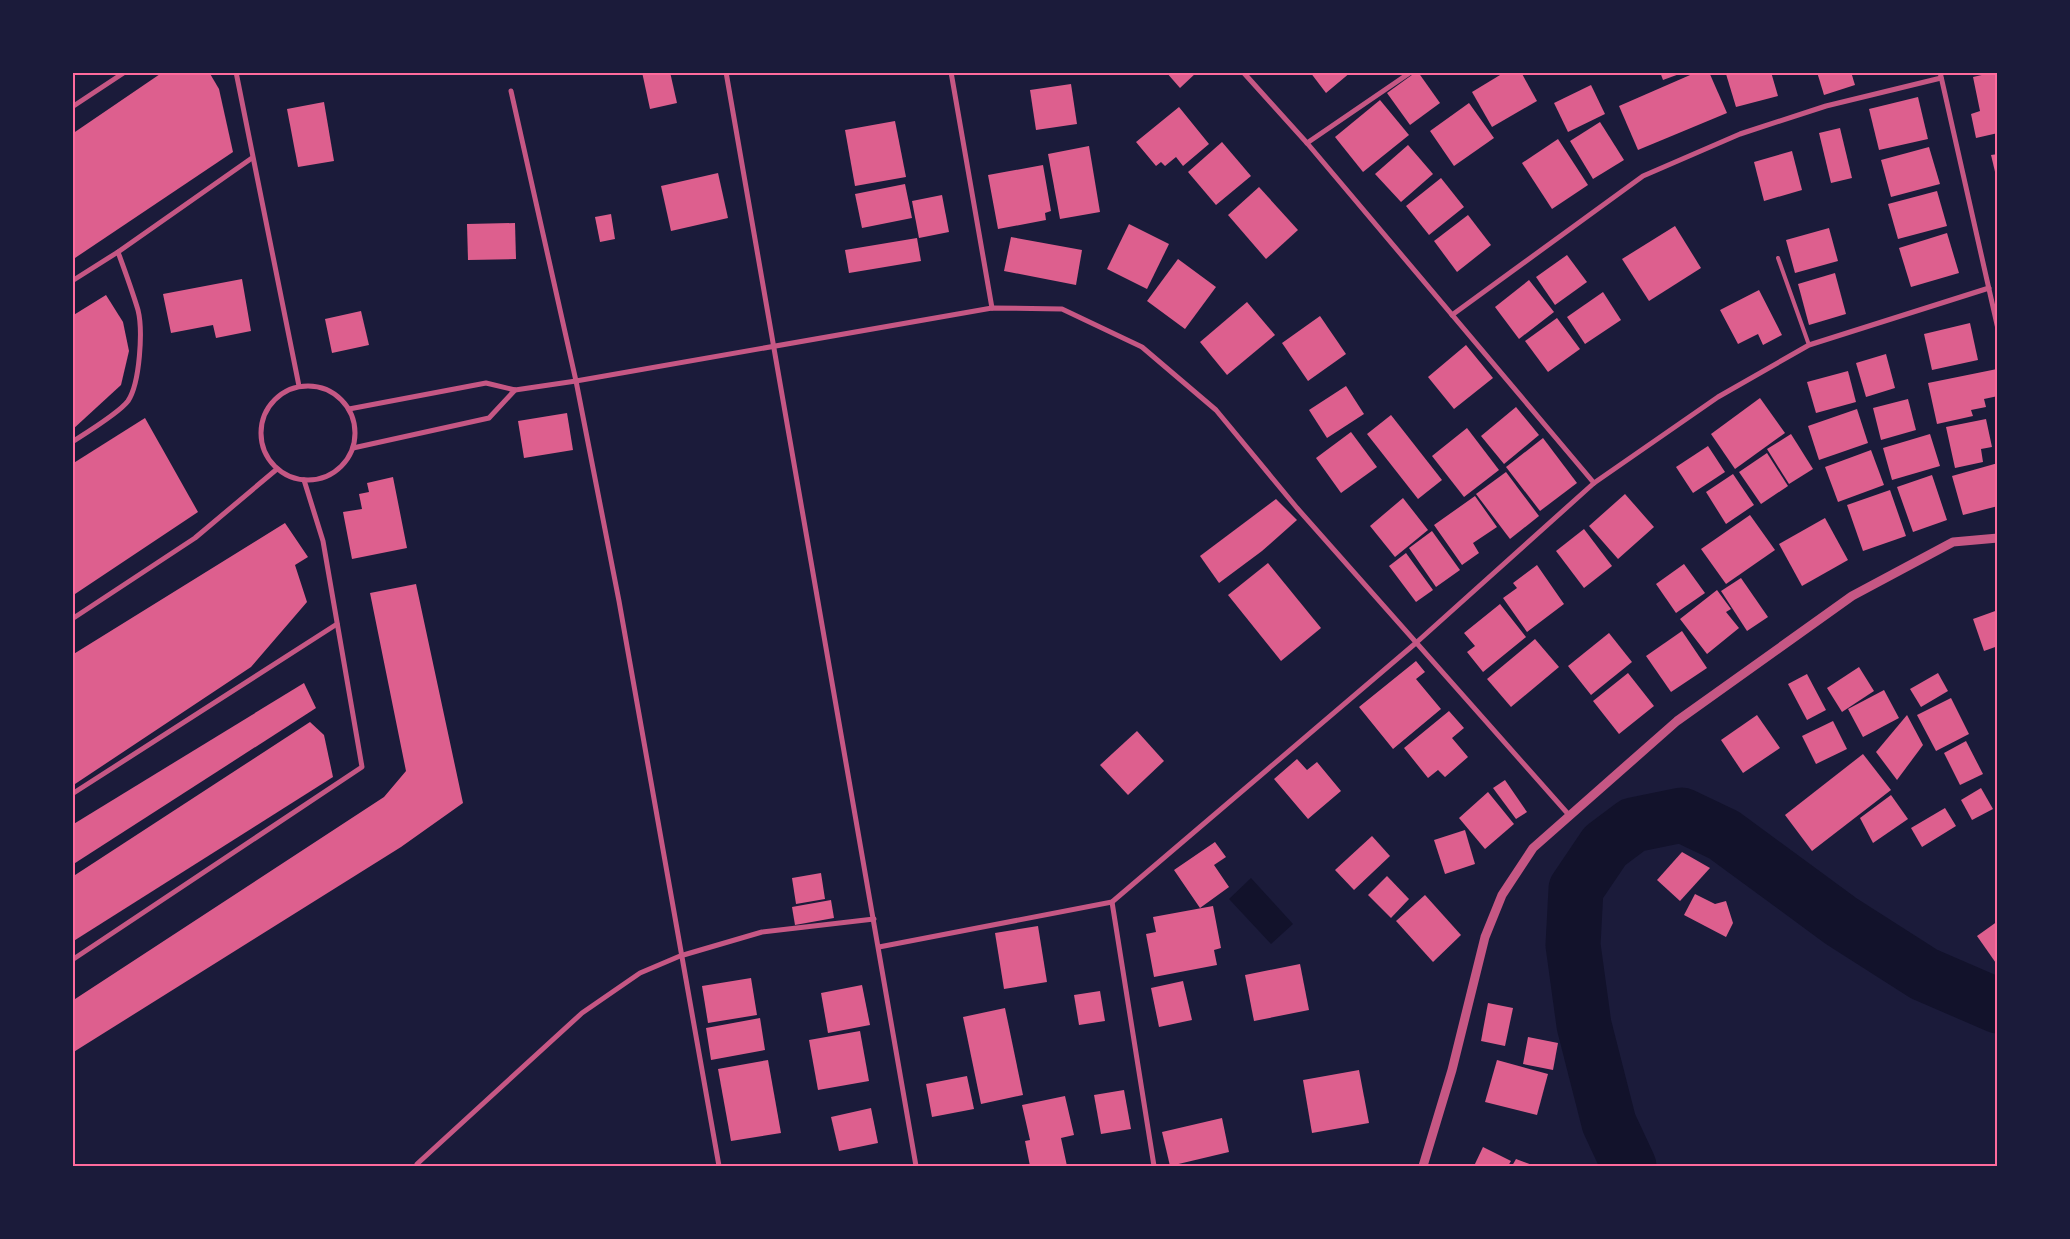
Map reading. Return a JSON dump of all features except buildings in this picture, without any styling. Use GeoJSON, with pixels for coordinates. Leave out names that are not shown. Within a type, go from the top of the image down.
{"type":"FeatureCollection","features":[{"type":"Feature","properties":{"kind":"street"},"geometry":{"type":"LineString","coordinates":[[72,107],[124,72]]}},
{"type":"Feature","properties":{"kind":"street"},"geometry":{"type":"LineString","coordinates":[[236,72],[299,386]]}},
{"type":"Feature","properties":{"kind":"street"},"geometry":{"type":"LineString","coordinates":[[726,72],[916,1166]]}},
{"type":"Feature","properties":{"kind":"street"},"geometry":{"type":"LineString","coordinates":[[951,72],[992,308]]}},
{"type":"Feature","properties":{"kind":"street"},"geometry":{"type":"LineString","coordinates":[[1243,72],[1307,143],[1594,483]]}},
{"type":"Feature","properties":{"kind":"street"},"geometry":{"type":"LineString","coordinates":[[1307,143],[1411,72]]}},
{"type":"Feature","properties":{"kind":"street"},"geometry":{"type":"LineString","coordinates":[[1452,315],[1643,176],[1740,134],[1826,106],[1941,75],[1998,329]]}},
{"type":"Feature","properties":{"kind":"street"},"geometry":{"type":"LineString","coordinates":[[511,91],[576,381],[619,601],[680,956],[719,1166]]}},
{"type":"Feature","properties":{"kind":"street"},"geometry":{"type":"LineString","coordinates":[[72,281],[118,252],[252,158]]}},
{"type":"Feature","properties":{"kind":"street"},"geometry":{"type":"LineString","coordinates":[[72,442],[97,426],[128,400],[136,379],[140,344],[138,312],[118,252]]}},
{"type":"Feature","properties":{"kind":"street"},"geometry":{"type":"LineString","coordinates":[[878,947],[1112,902],[1417,642],[1594,483],[1718,396],[1809,345],[1989,288]]}},
{"type":"Feature","properties":{"kind":"street"},"geometry":{"type":"LineString","coordinates":[[349,409],[486,383],[515,390],[576,381],[992,308],[1062,309],[1142,346],[1216,410],[1297,508],[1569,814]]}},
{"type":"Feature","properties":{"kind":"street"},"geometry":{"type":"LineString","coordinates":[[314,385],[328,390],[340,398],[349,409],[356,435],[353,448],[346,462],[334,472],[320,479],[304,480],[290,477],[277,469],[267,457],[262,443],[261,428],[265,413],[273,401],[285,391],[299,386],[314,385]]}},
{"type":"Feature","properties":{"kind":"street"},"geometry":{"type":"LineString","coordinates":[[353,448],[489,418],[515,390]]}},
{"type":"Feature","properties":{"kind":"street"},"geometry":{"type":"LineString","coordinates":[[72,619],[195,538],[277,469]]}},
{"type":"Feature","properties":{"kind":"street"},"geometry":{"type":"LineString","coordinates":[[72,960],[362,767],[323,540],[304,480]]}},
{"type":"Feature","properties":{"kind":"street"},"geometry":{"type":"LineString","coordinates":[[1423,1166],[1452,1070],[1485,937],[1502,895],[1533,848],[1569,814],[1677,721],[1852,596],[1953,542],[1998,538]]}},
{"type":"Feature","properties":{"kind":"street"},"geometry":{"type":"LineString","coordinates":[[72,794],[337,624]]}},
{"type":"Feature","properties":{"kind":"street"},"geometry":{"type":"LineString","coordinates":[[1112,902],[1154,1166]]}},
{"type":"Feature","properties":{"kind":"street"},"geometry":{"type":"LineString","coordinates":[[417,1164],[582,1013],[640,973],[680,956],[762,932],[874,919]]}},
{"type":"Feature","properties":{"kind":"lane"},"geometry":{"type":"LineString","coordinates":[[1778,258],[1809,345]]}},
{"type":"Feature","properties":{"kind":"shaded area"},"geometry":{"type":"Polygon","coordinates":[[[1251,878],[1293,924],[1271,944],[1229,899],[1251,878]]]}},
{"type":"Feature","properties":{"kind":"waterway"},"geometry":{"type":"LineString","coordinates":[[1629,1166],[1609,1123],[1584,1025],[1573,945],[1576,889],[1605,846],[1633,825],[1682,815],[1724,835],[1841,921],[1924,974],[1998,1006]]}}]}
